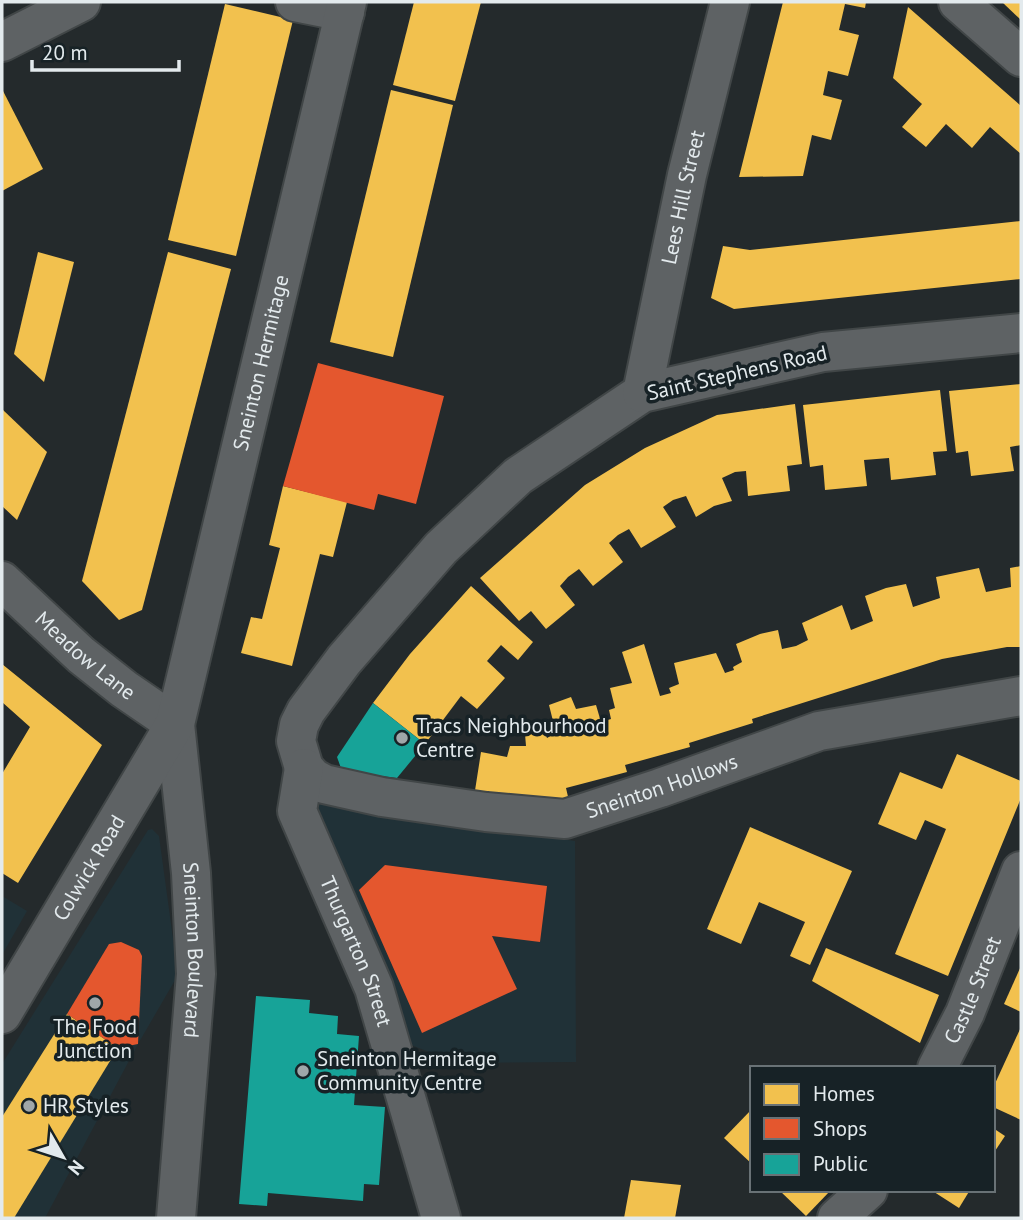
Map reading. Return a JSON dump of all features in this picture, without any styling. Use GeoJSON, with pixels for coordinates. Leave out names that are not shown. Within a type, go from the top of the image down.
{"type":"FeatureCollection","features":[{"type":"Feature","properties":{"kind":"street"},"geometry":{"type":"LineString","coordinates":[[2,42],[81,2]]}},
{"type":"Feature","properties":{"kind":"street"},"geometry":{"type":"LineString","coordinates":[[295,2],[346,7]]}},
{"type":"Feature","properties":{"kind":"street","name":"Lees Hill Street"},"geometry":{"type":"LineString","coordinates":[[642,393],[687,175],[730,2]]}},
{"type":"Feature","properties":{"kind":"street"},"geometry":{"type":"LineString","coordinates":[[958,2],[1021,57]]}},
{"type":"Feature","properties":{"kind":"street","name":"Sneinton Hermitage"},"geometry":{"type":"LineString","coordinates":[[175,724],[346,7]]}},
{"type":"Feature","properties":{"kind":"street","name":"Saint Stephens Road"},"geometry":{"type":"LineString","coordinates":[[304,768],[296,741],[299,725],[306,711],[344,660],[441,548],[518,476],[642,393],[823,352],[1021,333]]}},
{"type":"Feature","properties":{"kind":"street","name":"Meadow Lane"},"geometry":{"type":"LineString","coordinates":[[2,580],[81,655],[175,724]]}},
{"type":"Feature","properties":{"kind":"street","name":"Sneinton Hollows"},"geometry":{"type":"LineString","coordinates":[[304,768],[313,778],[324,784],[382,797],[486,812],[565,818],[660,788],[819,731],[1021,696]]}},
{"type":"Feature","properties":{"kind":"street","name":"Colwick Road"},"geometry":{"type":"LineString","coordinates":[[2,1014],[175,724]]}},
{"type":"Feature","properties":{"kind":"street","name":"Sneinton Boulevard"},"geometry":{"type":"LineString","coordinates":[[175,724],[191,873],[196,974],[176,1218]]}},
{"type":"Feature","properties":{"kind":"street","name":"Thurgarton Street"},"geometry":{"type":"LineString","coordinates":[[304,768],[297,811],[374,988],[441,1218]]}},
{"type":"Feature","properties":{"kind":"street","name":"Castle Street"},"geometry":{"type":"LineString","coordinates":[[938,1066],[965,1013],[1021,871]]}},
{"type":"Feature","properties":{"kind":"street"},"geometry":{"type":"LineString","coordinates":[[838,1218],[866,1192]]}},
{"type":"Feature","properties":{"kind":"shaded area"},"geometry":{"type":"Polygon","coordinates":[[[317,804],[575,841],[576,1062],[458,1063],[403,1042],[386,1002],[317,804]]]}},
{"type":"Feature","properties":{"kind":"shaded area"},"geometry":{"type":"Polygon","coordinates":[[[152,829],[159,836],[178,975],[45,1218],[2,1218],[2,1064],[148,830],[152,829]]]}},
{"type":"Feature","properties":{"kind":"shaded area"},"geometry":{"type":"Polygon","coordinates":[[[2,896],[27,911],[2,955],[2,896]]]}},
{"type":"Feature","properties":{"kind":"building: Homes"},"geometry":{"type":"Polygon","coordinates":[[[414,2],[481,2],[455,101],[393,85],[414,2]]]}},
{"type":"Feature","properties":{"kind":"building: Homes"},"geometry":{"type":"Polygon","coordinates":[[[783,2],[866,2],[865,8],[845,4],[839,30],[859,35],[848,76],[828,71],[823,95],[842,100],[831,140],[812,135],[803,176],[739,177],[783,2]]]}},
{"type":"Feature","properties":{"kind":"building: Homes"},"geometry":{"type":"Polygon","coordinates":[[[1002,2],[1021,2],[1021,20],[1002,2]]]}},
{"type":"Feature","properties":{"kind":"building: Homes"},"geometry":{"type":"Polygon","coordinates":[[[225,4],[293,20],[236,256],[168,240],[225,4]]]}},
{"type":"Feature","properties":{"kind":"building: Homes"},"geometry":{"type":"Polygon","coordinates":[[[908,7],[1021,106],[1021,154],[990,127],[972,148],[946,124],[926,147],[902,127],[922,104],[893,78],[908,7]]]}},
{"type":"Feature","properties":{"kind":"building: Homes"},"geometry":{"type":"Polygon","coordinates":[[[2,89],[43,169],[2,191],[2,89]]]}},
{"type":"Feature","properties":{"kind":"building: Homes"},"geometry":{"type":"Polygon","coordinates":[[[391,90],[453,105],[393,357],[330,342],[391,90]]]}},
{"type":"Feature","properties":{"kind":"building: Homes"},"geometry":{"type":"Polygon","coordinates":[[[1021,221],[1021,279],[734,309],[711,298],[723,246],[750,250],[1021,221]]]}},
{"type":"Feature","properties":{"kind":"building: Homes"},"geometry":{"type":"Polygon","coordinates":[[[38,252],[74,262],[44,382],[14,354],[38,252]]]}},
{"type":"Feature","properties":{"kind":"building: Homes"},"geometry":{"type":"Polygon","coordinates":[[[168,252],[231,269],[142,610],[119,620],[82,581],[168,252]]]}},
{"type":"Feature","properties":{"kind":"building: Homes"},"geometry":{"type":"Polygon","coordinates":[[[1021,384],[1021,445],[1010,447],[1014,471],[971,476],[968,451],[956,453],[949,391],[1021,384]]]}},
{"type":"Feature","properties":{"kind":"building: Homes"},"geometry":{"type":"Polygon","coordinates":[[[940,390],[947,451],[933,452],[936,475],[891,480],[889,458],[864,460],[867,486],[825,490],[823,465],[810,467],[803,405],[940,390]]]}},
{"type":"Feature","properties":{"kind":"building: Homes"},"geometry":{"type":"Polygon","coordinates":[[[795,404],[802,464],[787,466],[790,491],[748,496],[746,471],[735,472],[722,478],[732,501],[714,506],[696,517],[686,496],[673,500],[663,507],[676,527],[641,548],[629,529],[618,535],[609,543],[623,562],[593,586],[579,569],[568,577],[560,586],[575,605],[546,629],[531,611],[519,621],[480,578],[585,485],[645,448],[717,415],[795,404]]]}},
{"type":"Feature","properties":{"kind":"building: Homes"},"geometry":{"type":"Polygon","coordinates":[[[2,409],[47,452],[17,520],[2,506],[2,409]]]}},
{"type":"Feature","properties":{"kind":"building: Homes"},"geometry":{"type":"Polygon","coordinates":[[[283,486],[347,502],[333,557],[320,554],[292,666],[241,653],[251,617],[262,619],[280,548],[269,545],[283,486]]]}},
{"type":"Feature","properties":{"kind":"building: Homes"},"geometry":{"type":"Polygon","coordinates":[[[1021,566],[1021,647],[1007,647],[942,659],[752,719],[753,723],[689,743],[690,747],[625,765],[627,772],[566,788],[569,801],[474,797],[481,752],[507,757],[510,746],[526,746],[525,734],[545,733],[547,738],[556,733],[549,705],[571,697],[576,709],[596,705],[601,722],[611,719],[609,710],[615,708],[610,688],[632,683],[622,652],[644,644],[660,696],[671,693],[669,688],[679,684],[674,663],[716,653],[725,673],[734,670],[733,667],[742,662],[736,644],[778,630],[782,649],[796,646],[808,640],[802,623],[842,605],[851,630],[873,621],[865,596],[886,588],[906,584],[913,607],[940,598],[936,577],[979,568],[986,592],[1011,587],[1010,568],[1021,566]]]}},
{"type":"Feature","properties":{"kind":"building: Homes"},"geometry":{"type":"Polygon","coordinates":[[[471,586],[533,642],[518,660],[501,645],[487,661],[505,678],[477,709],[461,696],[425,744],[373,703],[410,654],[471,586]]]}},
{"type":"Feature","properties":{"kind":"building: Homes"},"geometry":{"type":"Polygon","coordinates":[[[2,664],[102,745],[18,883],[2,873],[2,774],[30,727],[2,702],[2,664]]]}},
{"type":"Feature","properties":{"kind":"building: Homes"},"geometry":{"type":"Polygon","coordinates":[[[957,754],[1021,781],[1021,798],[948,976],[895,954],[946,829],[925,820],[916,840],[878,824],[900,772],[942,789],[957,754]]]}},
{"type":"Feature","properties":{"kind":"building: Homes"},"geometry":{"type":"Polygon","coordinates":[[[750,827],[852,871],[810,965],[790,956],[805,922],[759,902],[741,944],[707,929],[750,827]]]}},
{"type":"Feature","properties":{"kind":"building: Homes"},"geometry":{"type":"Polygon","coordinates":[[[826,948],[939,995],[920,1043],[812,981],[826,948]]]}},
{"type":"Feature","properties":{"kind":"building: Homes"},"geometry":{"type":"Polygon","coordinates":[[[1021,966],[1021,1012],[1004,1004],[1021,966]]]}},
{"type":"Feature","properties":{"kind":"building: Homes"},"geometry":{"type":"Polygon","coordinates":[[[67,1014],[118,1048],[14,1218],[2,1218],[2,1117],[67,1014]]]}},
{"type":"Feature","properties":{"kind":"building: Homes"},"geometry":{"type":"Polygon","coordinates":[[[1021,1027],[1021,1120],[995,1108],[995,1084],[1021,1027]]]}},
{"type":"Feature","properties":{"kind":"building: Homes"},"geometry":{"type":"Polygon","coordinates":[[[750,1111],[750,1162],[724,1138],[750,1111]]]}},
{"type":"Feature","properties":{"kind":"building: Homes"},"geometry":{"type":"Polygon","coordinates":[[[995,1129],[1005,1136],[995,1151],[995,1129]]]}},
{"type":"Feature","properties":{"kind":"building: Homes"},"geometry":{"type":"Polygon","coordinates":[[[631,1180],[681,1185],[675,1218],[624,1218],[631,1180]]]}},
{"type":"Feature","properties":{"kind":"building: Homes"},"geometry":{"type":"Polygon","coordinates":[[[781,1192],[829,1192],[806,1216],[781,1192]]]}},
{"type":"Feature","properties":{"kind":"building: Homes"},"geometry":{"type":"Polygon","coordinates":[[[934,1192],[969,1192],[959,1208],[934,1192]]]}},
{"type":"Feature","properties":{"kind":"building: Shops"},"geometry":{"type":"Polygon","coordinates":[[[318,363],[444,396],[416,504],[378,494],[374,510],[283,486],[318,363]]]}},
{"type":"Feature","properties":{"kind":"building: Shops"},"geometry":{"type":"Polygon","coordinates":[[[385,865],[547,886],[540,942],[492,936],[517,989],[422,1033],[359,890],[385,865]]]}},
{"type":"Feature","properties":{"kind":"building: Shops"},"geometry":{"type":"Polygon","coordinates":[[[121,942],[139,950],[142,956],[138,1044],[118,1048],[67,1014],[109,944],[121,942]]]}},
{"type":"Feature","properties":{"kind":"building: Public"},"geometry":{"type":"Polygon","coordinates":[[[373,703],[425,744],[397,778],[342,771],[337,757],[373,703]]]}},
{"type":"Feature","properties":{"kind":"building: Public","name":"Sneinton Hermitage Community Centre"},"geometry":{"type":"Polygon","coordinates":[[[256,996],[310,1000],[309,1013],[338,1016],[337,1034],[359,1036],[354,1105],[385,1107],[379,1185],[364,1184],[363,1201],[268,1193],[267,1206],[239,1204],[256,996]]]}},
{"type":"Feature","properties":{"kind":"place","name":"Tracs Neighbourhood Centre"},"geometry":{"type":"Point","coordinates":[402,738]}},
{"type":"Feature","properties":{"kind":"place","name":"The Food Junction"},"geometry":{"type":"Point","coordinates":[95,1003]}},
{"type":"Feature","properties":{"kind":"place","name":"Sneinton Hermitage Community Centre"},"geometry":{"type":"Point","coordinates":[303,1071]}},
{"type":"Feature","properties":{"kind":"place","name":"HR Styles"},"geometry":{"type":"Point","coordinates":[29,1106]}}]}
